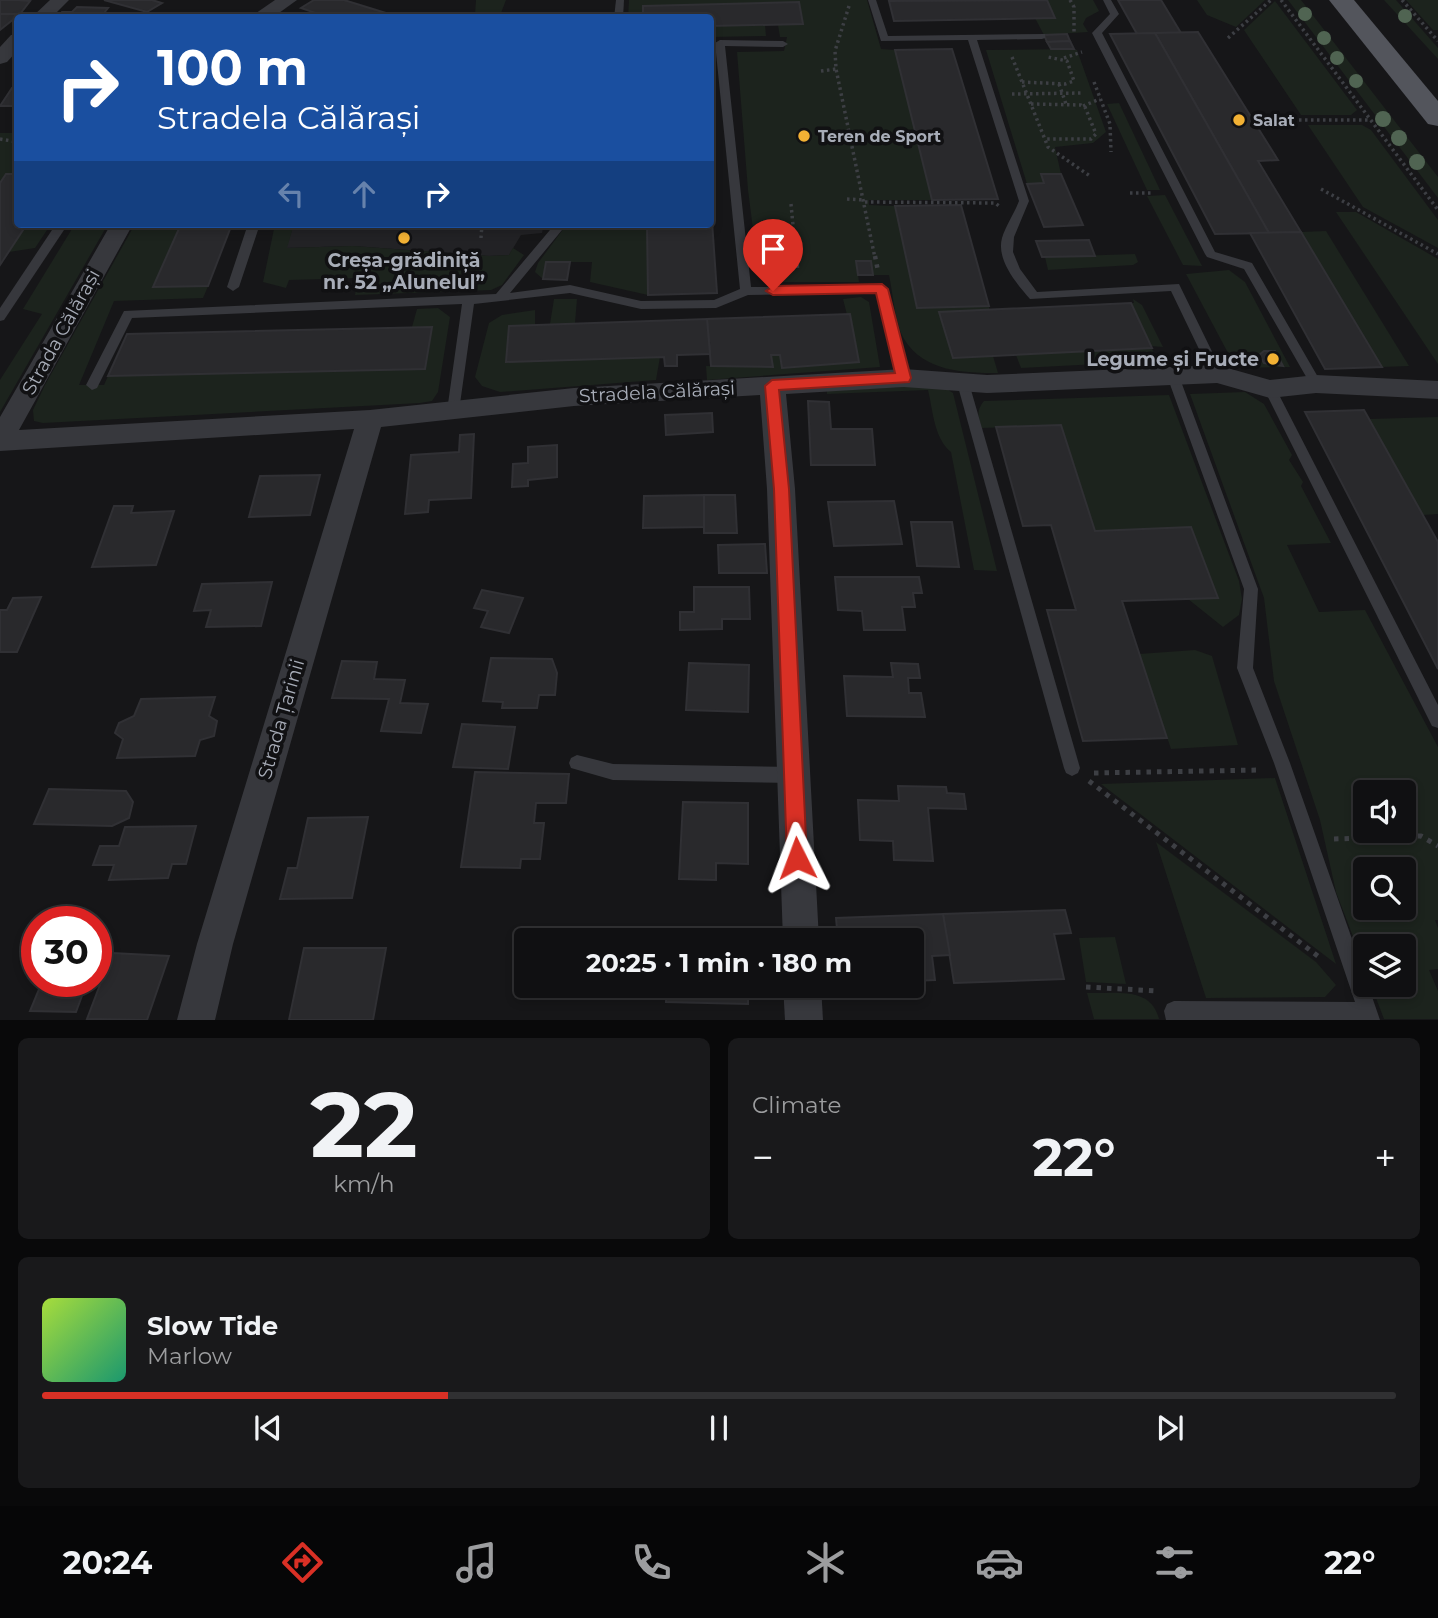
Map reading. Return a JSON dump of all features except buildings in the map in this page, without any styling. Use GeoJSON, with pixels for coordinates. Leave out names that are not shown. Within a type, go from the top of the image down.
{"type":"FeatureCollection","features":[{"type":"Feature","properties":{"kind":"main road"},"geometry":{"type":"LineString","coordinates":[[1341,0],[1438,118]]}},
{"type":"Feature","properties":{"kind":"street"},"geometry":{"type":"LineString","coordinates":[[44,14],[60,0]]}},
{"type":"Feature","properties":{"kind":"street"},"geometry":{"type":"LineString","coordinates":[[265,14],[288,0]]}},
{"type":"Feature","properties":{"kind":"street"},"geometry":{"type":"LineString","coordinates":[[0,58],[11,41]]}},
{"type":"Feature","properties":{"kind":"street","name":"Strada Călărași"},"geometry":{"type":"LineString","coordinates":[[0,441],[120,228]]}},
{"type":"Feature","properties":{"kind":"street","name":"Stradela Călărași"},"geometry":{"type":"LineString","coordinates":[[0,441],[370,419],[574,397],[904,378],[933,377],[963,383],[1217,374],[1270,389],[1316,384],[1438,390]]}},
{"type":"Feature","properties":{"kind":"street"},"geometry":{"type":"LineString","coordinates":[[772,386],[781,489],[800,928]]}},
{"type":"Feature","properties":{"kind":"street","name":"Strada Țarinii"},"geometry":{"type":"LineString","coordinates":[[196,1020],[223,918],[370,419]]}},
{"type":"Feature","properties":{"kind":"street"},"geometry":{"type":"LineString","coordinates":[[803,998],[804,1020]]}},
{"type":"Feature","properties":{"kind":"lane"},"geometry":{"type":"LineString","coordinates":[[872,0],[884,39],[1042,36]]}},
{"type":"Feature","properties":{"kind":"lane"},"geometry":{"type":"LineString","coordinates":[[1107,0],[1115,15],[1097,33],[1211,254],[1248,266],[1316,384]]}},
{"type":"Feature","properties":{"kind":"lane"},"geometry":{"type":"LineString","coordinates":[[972,37],[1024,201],[1018,220],[1007,239],[1007,248],[1020,280],[1034,296],[1175,287],[1217,374]]}},
{"type":"Feature","properties":{"kind":"lane"},"geometry":{"type":"LineString","coordinates":[[746,291],[715,43],[783,44]]}},
{"type":"Feature","properties":{"kind":"lane"},"geometry":{"type":"LineString","coordinates":[[0,317],[58,228]]}},
{"type":"Feature","properties":{"kind":"lane"},"geometry":{"type":"LineString","coordinates":[[233,287],[253,228]]}},
{"type":"Feature","properties":{"kind":"lane"},"geometry":{"type":"LineString","coordinates":[[499,298],[558,228]]}},
{"type":"Feature","properties":{"kind":"lane"},"geometry":{"type":"LineString","coordinates":[[92,384],[128,314],[469,300],[570,289],[641,305],[716,304],[746,291],[882,289],[904,378]]}},
{"type":"Feature","properties":{"kind":"lane"},"geometry":{"type":"LineString","coordinates":[[453,411],[469,300]]}},
{"type":"Feature","properties":{"kind":"lane"},"geometry":{"type":"LineString","coordinates":[[1173,376],[1251,589],[1245,668],[1284,769],[1353,971]]}},
{"type":"Feature","properties":{"kind":"lane"},"geometry":{"type":"LineString","coordinates":[[963,383],[1072,768]]}},
{"type":"Feature","properties":{"kind":"lane"},"geometry":{"type":"LineString","coordinates":[[1270,389],[1438,721]]}},
{"type":"Feature","properties":{"kind":"lane"},"geometry":{"type":"LineString","coordinates":[[576,763],[613,772],[794,775]]}},
{"type":"Feature","properties":{"kind":"lane"},"geometry":{"type":"LineString","coordinates":[[1176,1020],[1174,1011],[1370,1016],[1363,997]]}},
{"type":"Feature","properties":{"kind":"path"},"geometry":{"type":"LineString","coordinates":[[851,0],[835,51],[836,69],[882,289]]}},
{"type":"Feature","properties":{"kind":"path"},"geometry":{"type":"LineString","coordinates":[[1070,0],[1074,7],[1072,25],[1076,35]]}},
{"type":"Feature","properties":{"kind":"path"},"geometry":{"type":"LineString","coordinates":[[1228,38],[1271,0]]}},
{"type":"Feature","properties":{"kind":"path"},"geometry":{"type":"LineString","coordinates":[[1281,0],[1438,210]]}},
{"type":"Feature","properties":{"kind":"path"},"geometry":{"type":"LineString","coordinates":[[1402,0],[1438,41]]}},
{"type":"Feature","properties":{"kind":"path"},"geometry":{"type":"LineString","coordinates":[[1004,37],[1048,147],[1090,176]]}},
{"type":"Feature","properties":{"kind":"path"},"geometry":{"type":"LineString","coordinates":[[1047,57],[1063,58],[1083,52]]}},
{"type":"Feature","properties":{"kind":"path"},"geometry":{"type":"LineString","coordinates":[[1012,57],[1023,57]]}},
{"type":"Feature","properties":{"kind":"path"},"geometry":{"type":"LineString","coordinates":[[1022,82],[1059,84],[1075,79],[1063,58]]}},
{"type":"Feature","properties":{"kind":"path"},"geometry":{"type":"LineString","coordinates":[[821,71],[836,69]]}},
{"type":"Feature","properties":{"kind":"path"},"geometry":{"type":"LineString","coordinates":[[1059,84],[1066,104]]}},
{"type":"Feature","properties":{"kind":"path"},"geometry":{"type":"LineString","coordinates":[[990,95],[1083,93]]}},
{"type":"Feature","properties":{"kind":"path"},"geometry":{"type":"LineString","coordinates":[[1031,104],[1083,106],[1100,99]]}},
{"type":"Feature","properties":{"kind":"path"},"geometry":{"type":"LineString","coordinates":[[1045,139],[1094,137],[1096,134],[1083,106]]}},
{"type":"Feature","properties":{"kind":"path"},"geometry":{"type":"LineString","coordinates":[[1281,120],[1370,120]]}},
{"type":"Feature","properties":{"kind":"path"},"geometry":{"type":"LineString","coordinates":[[1321,189],[1438,254]]}},
{"type":"Feature","properties":{"kind":"path"},"geometry":{"type":"LineString","coordinates":[[847,200],[995,203],[1018,220]]}},
{"type":"Feature","properties":{"kind":"path"},"geometry":{"type":"LineString","coordinates":[[791,204],[799,290]]}},
{"type":"Feature","properties":{"kind":"path"},"geometry":{"type":"LineString","coordinates":[[481,238],[482,228]]}},
{"type":"Feature","properties":{"kind":"path"},"geometry":{"type":"LineString","coordinates":[[1284,769],[1079,774],[1353,983]]}},
{"type":"Feature","properties":{"kind":"path"},"geometry":{"type":"LineString","coordinates":[[1308,840],[1421,836],[1438,846]]}},
{"type":"Feature","properties":{"kind":"path"},"geometry":{"type":"LineString","coordinates":[[1086,987],[1157,991]]}},
{"type":"Feature","properties":{"kind":"shaded area"},"geometry":{"type":"Polygon","coordinates":[[[476,0],[506,0],[501,13],[527,13],[527,14],[475,14],[476,0]]]}},
{"type":"Feature","properties":{"kind":"shaded area"},"geometry":{"type":"Polygon","coordinates":[[[629,0],[867,0],[881,49],[895,50],[932,200],[869,200],[869,205],[895,206],[917,308],[989,306],[989,310],[940,313],[953,358],[993,356],[998,373],[946,368],[922,358],[912,350],[898,325],[889,275],[858,275],[859,282],[765,282],[759,276],[748,190],[737,52],[784,51],[787,37],[780,37],[778,25],[803,24],[799,3],[644,6],[643,14],[628,14],[629,0]]]}},
{"type":"Feature","properties":{"kind":"shaded area"},"geometry":{"type":"Polygon","coordinates":[[[1047,0],[1093,0],[1099,11],[1086,18],[1083,24],[1088,32],[1044,35],[1035,18],[1055,18],[1047,0]]]}},
{"type":"Feature","properties":{"kind":"shaded area"},"geometry":{"type":"Polygon","coordinates":[[[1197,0],[1265,0],[1236,27],[1207,15],[1197,0]]]}},
{"type":"Feature","properties":{"kind":"shaded area"},"geometry":{"type":"Polygon","coordinates":[[[1288,0],[1301,0],[1438,177],[1438,198],[1288,0]]]}},
{"type":"Feature","properties":{"kind":"shaded area"},"geometry":{"type":"Polygon","coordinates":[[[1384,0],[1396,0],[1438,48],[1438,59],[1384,0]]]}},
{"type":"Feature","properties":{"kind":"shaded area"},"geometry":{"type":"Polygon","coordinates":[[[1406,0],[1438,0],[1438,30],[1433,30],[1406,0]]]}},
{"type":"Feature","properties":{"kind":"shaded area"},"geometry":{"type":"Polygon","coordinates":[[[1275,1],[1357,110],[1351,115],[1301,115],[1244,30],[1275,1]]]}},
{"type":"Feature","properties":{"kind":"shaded area"},"geometry":{"type":"Polygon","coordinates":[[[765,25],[766,36],[714,37],[714,26],[765,25]]]}},
{"type":"Feature","properties":{"kind":"shaded area"},"geometry":{"type":"Polygon","coordinates":[[[986,50],[1077,50],[1106,132],[1093,143],[1055,147],[1061,174],[1041,174],[1044,183],[1027,184],[986,50]]]}},
{"type":"Feature","properties":{"kind":"shaded area"},"geometry":{"type":"Polygon","coordinates":[[[1119,103],[1160,190],[1147,190],[1107,104],[1119,103]]]}},
{"type":"Feature","properties":{"kind":"shaded area"},"geometry":{"type":"Polygon","coordinates":[[[1308,125],[1362,125],[1371,130],[1438,220],[1438,248],[1363,207],[1308,125]]]}},
{"type":"Feature","properties":{"kind":"shaded area"},"geometry":{"type":"Polygon","coordinates":[[[0,133],[14,133],[14,174],[6,174],[0,183],[0,133]]]}},
{"type":"Feature","properties":{"kind":"shaded area"},"geometry":{"type":"Polygon","coordinates":[[[1165,195],[1202,266],[1183,265],[1147,196],[1165,195]]]}},
{"type":"Feature","properties":{"kind":"shaded area"},"geometry":{"type":"Polygon","coordinates":[[[1336,212],[1356,212],[1438,259],[1438,364],[1336,212]]]}},
{"type":"Feature","properties":{"kind":"shaded area"},"geometry":{"type":"Polygon","coordinates":[[[24,228],[48,228],[35,248],[9,252],[24,228]]]}},
{"type":"Feature","properties":{"kind":"shaded area"},"geometry":{"type":"Polygon","coordinates":[[[73,228],[106,228],[0,412],[0,380],[42,314],[23,309],[73,228]]]}},
{"type":"Feature","properties":{"kind":"shaded area"},"geometry":{"type":"Polygon","coordinates":[[[133,228],[179,228],[154,286],[209,284],[203,298],[114,301],[79,385],[104,385],[108,376],[424,369],[432,327],[412,327],[417,309],[438,308],[450,317],[438,392],[432,401],[43,423],[34,421],[33,410],[133,228]]]}},
{"type":"Feature","properties":{"kind":"shaded area"},"geometry":{"type":"Polygon","coordinates":[[[274,228],[293,228],[287,248],[353,246],[489,256],[509,255],[513,248],[524,255],[502,285],[491,290],[355,295],[358,278],[289,280],[286,288],[263,282],[274,228]]]}},
{"type":"Feature","properties":{"kind":"shaded area","name":"Creșa-grădiniță nr. 52 „Alunelul”"},"geometry":{"type":"Polygon","coordinates":[[[293,228],[543,228],[542,233],[521,235],[509,255],[489,256],[353,246],[286,248],[293,228]]]}},
{"type":"Feature","properties":{"kind":"shaded area"},"geometry":{"type":"Polygon","coordinates":[[[564,228],[647,228],[648,295],[590,282],[592,262],[546,262],[543,279],[535,272],[538,263],[564,228]]]}},
{"type":"Feature","properties":{"kind":"shaded area"},"geometry":{"type":"Polygon","coordinates":[[[1326,231],[1409,366],[1382,367],[1301,232],[1326,231]]]}},
{"type":"Feature","properties":{"kind":"shaded area"},"geometry":{"type":"Polygon","coordinates":[[[1135,254],[1138,262],[1133,265],[1048,270],[1045,257],[1135,254]]]}},
{"type":"Feature","properties":{"kind":"shaded area"},"geometry":{"type":"Polygon","coordinates":[[[1229,270],[1245,282],[1290,367],[1236,368],[1186,274],[1229,270]]]}},
{"type":"Feature","properties":{"kind":"shaded area"},"geometry":{"type":"Polygon","coordinates":[[[861,297],[869,302],[880,367],[707,380],[706,366],[772,367],[771,355],[780,355],[782,368],[859,362],[843,299],[861,297]]]}},
{"type":"Feature","properties":{"kind":"shaded area"},"geometry":{"type":"Polygon","coordinates":[[[554,299],[577,299],[575,323],[550,324],[554,299]]]}},
{"type":"Feature","properties":{"kind":"shaded area"},"geometry":{"type":"Polygon","coordinates":[[[1133,299],[1142,305],[1163,347],[1151,346],[1131,303],[1134,303],[1133,299]]]}},
{"type":"Feature","properties":{"kind":"shaded area"},"geometry":{"type":"Polygon","coordinates":[[[535,310],[535,325],[509,326],[506,362],[660,357],[656,380],[500,392],[482,386],[475,377],[489,323],[502,315],[535,310]]]}},
{"type":"Feature","properties":{"kind":"shaded area"},"geometry":{"type":"Polygon","coordinates":[[[1152,348],[1156,361],[1021,368],[1016,355],[1152,348]]]}},
{"type":"Feature","properties":{"kind":"shaded area"},"geometry":{"type":"Polygon","coordinates":[[[940,385],[953,393],[997,571],[974,570],[951,452],[938,432],[928,390],[827,394],[827,391],[940,385]]]}},
{"type":"Feature","properties":{"kind":"shaded area"},"geometry":{"type":"Polygon","coordinates":[[[1245,392],[1264,404],[1292,455],[1289,460],[1303,482],[1301,486],[1331,543],[1287,545],[1319,612],[1365,610],[1438,747],[1438,920],[1435,920],[1438,928],[1438,969],[1429,970],[1438,991],[1438,1019],[1384,1019],[1376,997],[1416,997],[1416,934],[1353,934],[1353,937],[1336,892],[1320,820],[1274,681],[1264,598],[1190,394],[1245,392]]]}},
{"type":"Feature","properties":{"kind":"shaded area"},"geometry":{"type":"Polygon","coordinates":[[[1169,395],[1239,581],[1242,599],[1239,615],[1223,627],[1188,599],[1218,597],[1191,527],[1095,531],[1061,425],[982,428],[979,417],[984,401],[1169,395]]]}},
{"type":"Feature","properties":{"kind":"shaded area"},"geometry":{"type":"Polygon","coordinates":[[[1438,417],[1438,514],[1423,515],[1369,419],[1438,417]]]}},
{"type":"Feature","properties":{"kind":"shaded area"},"geometry":{"type":"Polygon","coordinates":[[[1195,650],[1212,656],[1238,745],[1171,749],[1139,654],[1195,650]]]}},
{"type":"Feature","properties":{"kind":"shaded area"},"geometry":{"type":"Polygon","coordinates":[[[1275,778],[1336,964],[1101,784],[1275,778]]]}},
{"type":"Feature","properties":{"kind":"shaded area"},"geometry":{"type":"Polygon","coordinates":[[[1156,842],[1316,962],[1336,985],[1325,997],[1206,998],[1156,842]]]}},
{"type":"Feature","properties":{"kind":"shaded area"},"geometry":{"type":"Polygon","coordinates":[[[1115,937],[1126,984],[1086,982],[1079,938],[1115,937]]]}},
{"type":"Feature","properties":{"kind":"shaded area"},"geometry":{"type":"Polygon","coordinates":[[[1087,993],[1120,993],[1140,997],[1155,1008],[1159,1019],[1094,1019],[1087,993]]]}},
{"type":"Feature","properties":{"kind":"place","name":"Salat"},"geometry":{"type":"Point","coordinates":[1239,120]}},
{"type":"Feature","properties":{"kind":"place","name":"Teren de Sport"},"geometry":{"type":"Point","coordinates":[804,136]}},
{"type":"Feature","properties":{"kind":"place","name":"Creșa-grădiniță nr. 52 „Alunelul”"},"geometry":{"type":"Point","coordinates":[404,238]}},
{"type":"Feature","properties":{"kind":"place","name":"Legume și Fructe"},"geometry":{"type":"Point","coordinates":[1273,359]}},
{"type":"Feature","properties":{"kind":"route"},"geometry":{"type":"LineString","coordinates":[[773,291],[882,289],[904,378],[772,386],[781,489],[797,858]]}}]}
